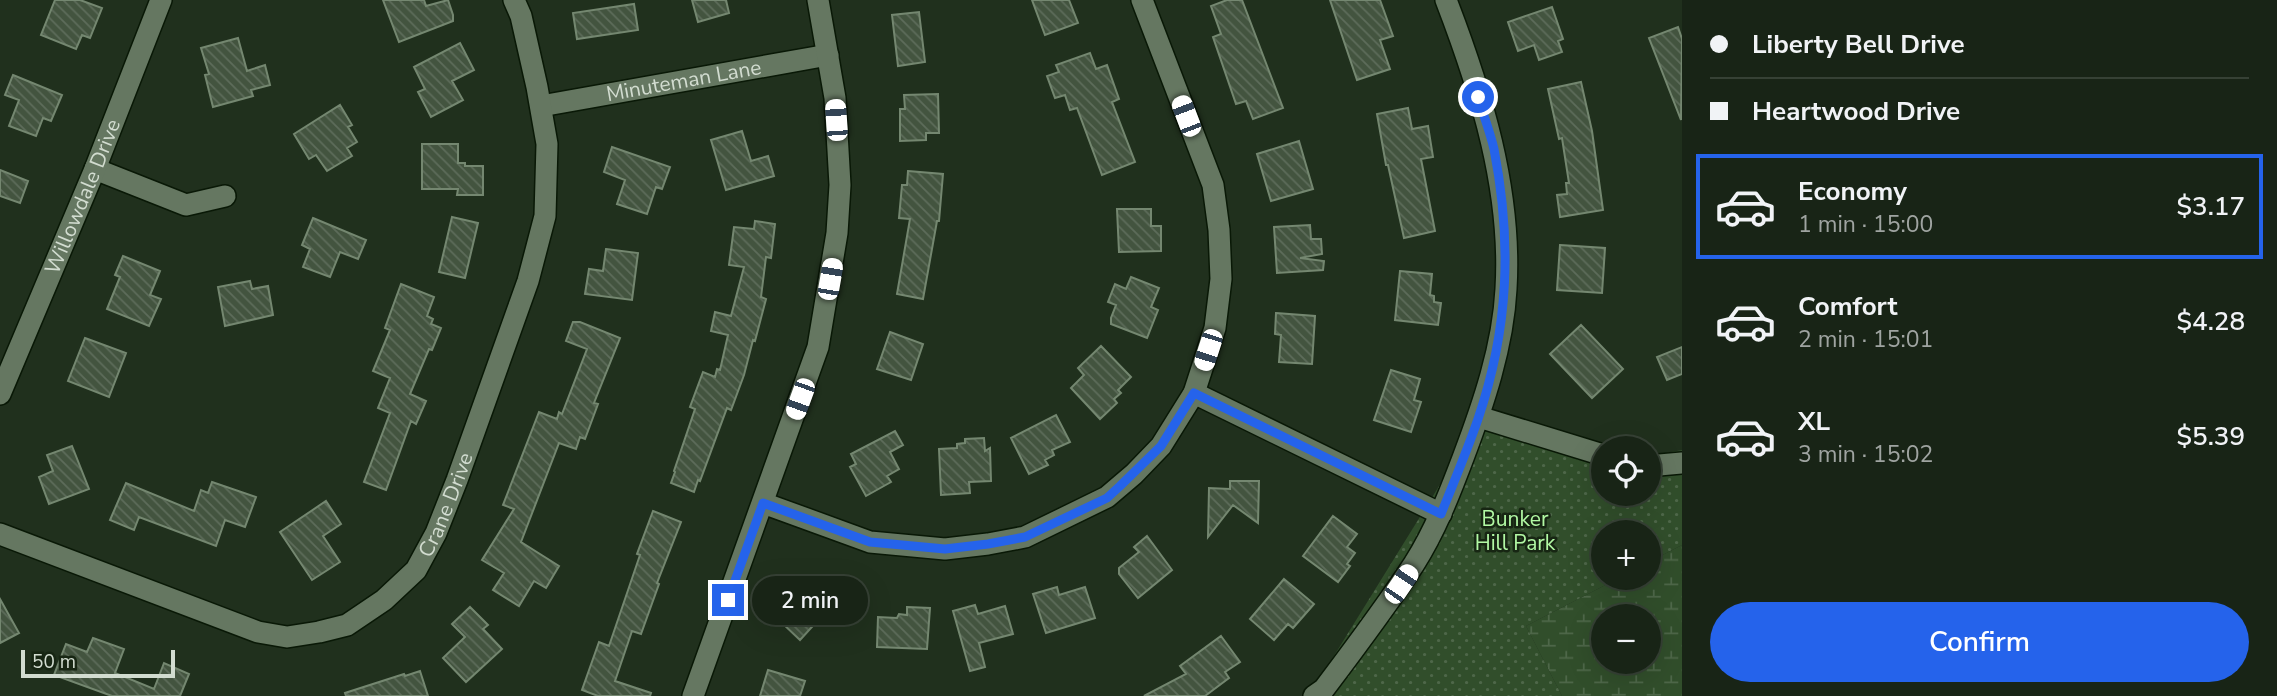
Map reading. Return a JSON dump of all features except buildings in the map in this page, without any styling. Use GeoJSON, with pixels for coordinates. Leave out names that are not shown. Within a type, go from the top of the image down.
{"type":"FeatureCollection","features":[{"type":"Feature","properties":{"kind":"street","name":"Willowdale Drive"},"geometry":{"type":"LineString","coordinates":[[0,394],[95,169],[161,0]]}},
{"type":"Feature","properties":{"kind":"street","name":"Crane Drive"},"geometry":{"type":"LineString","coordinates":[[0,534],[258,632],[287,637],[347,625],[384,600],[416,570],[436,533],[457,480],[528,281],[545,216],[547,144],[521,16],[514,0]]}},
{"type":"Feature","properties":{"kind":"street"},"geometry":{"type":"LineString","coordinates":[[694,696],[818,347],[837,233],[840,186],[835,98],[818,0]]}},
{"type":"Feature","properties":{"kind":"street"},"geometry":{"type":"LineString","coordinates":[[763,503],[870,542],[945,549],[988,544],[1025,537],[1107,498],[1161,446],[1194,393],[1216,328],[1221,279],[1219,230],[1213,185],[1142,0]]}},
{"type":"Feature","properties":{"kind":"street"},"geometry":{"type":"LineString","coordinates":[[1323,694],[1415,562],[1441,514],[1479,417],[1497,348],[1506,289],[1504,217],[1493,146],[1446,0]]}},
{"type":"Feature","properties":{"kind":"street","name":"Minuteman Lane"},"geometry":{"type":"LineString","coordinates":[[541,106],[828,55]]}},
{"type":"Feature","properties":{"kind":"street"},"geometry":{"type":"LineString","coordinates":[[95,169],[186,205],[225,196]]}},
{"type":"Feature","properties":{"kind":"street"},"geometry":{"type":"LineString","coordinates":[[1194,393],[1441,514]]}},
{"type":"Feature","properties":{"kind":"street"},"geometry":{"type":"LineString","coordinates":[[1479,417],[1591,451]]}},
{"type":"Feature","properties":{"kind":"street"},"geometry":{"type":"LineString","coordinates":[[1661,465],[1682,463]]}},
{"type":"Feature","properties":{"kind":"green space","name":"Bunker Hill Park"},"geometry":{"type":"Polygon","coordinates":[[[1483,415],[1591,445],[1591,506],[1661,506],[1661,454],[1682,450],[1682,545],[1661,556],[1661,520],[1591,520],[1591,590],[1596,590],[1526,626],[1562,696],[1315,696],[1311,693],[1483,415]]]}},
{"type":"Feature","properties":{"kind":"green space"},"geometry":{"type":"Polygon","coordinates":[[[1682,545],[1682,696],[1562,696],[1526,626],[1596,590],[1661,590],[1661,556],[1682,545]]]}},
{"type":"Feature","properties":{"kind":"route"},"geometry":{"type":"LineString","coordinates":[[728,600],[763,503],[870,542],[945,549],[1025,537],[1107,498],[1161,446],[1194,393],[1441,514],[1479,417],[1497,348],[1506,289],[1504,217],[1493,146],[1478,97]]}}]}
